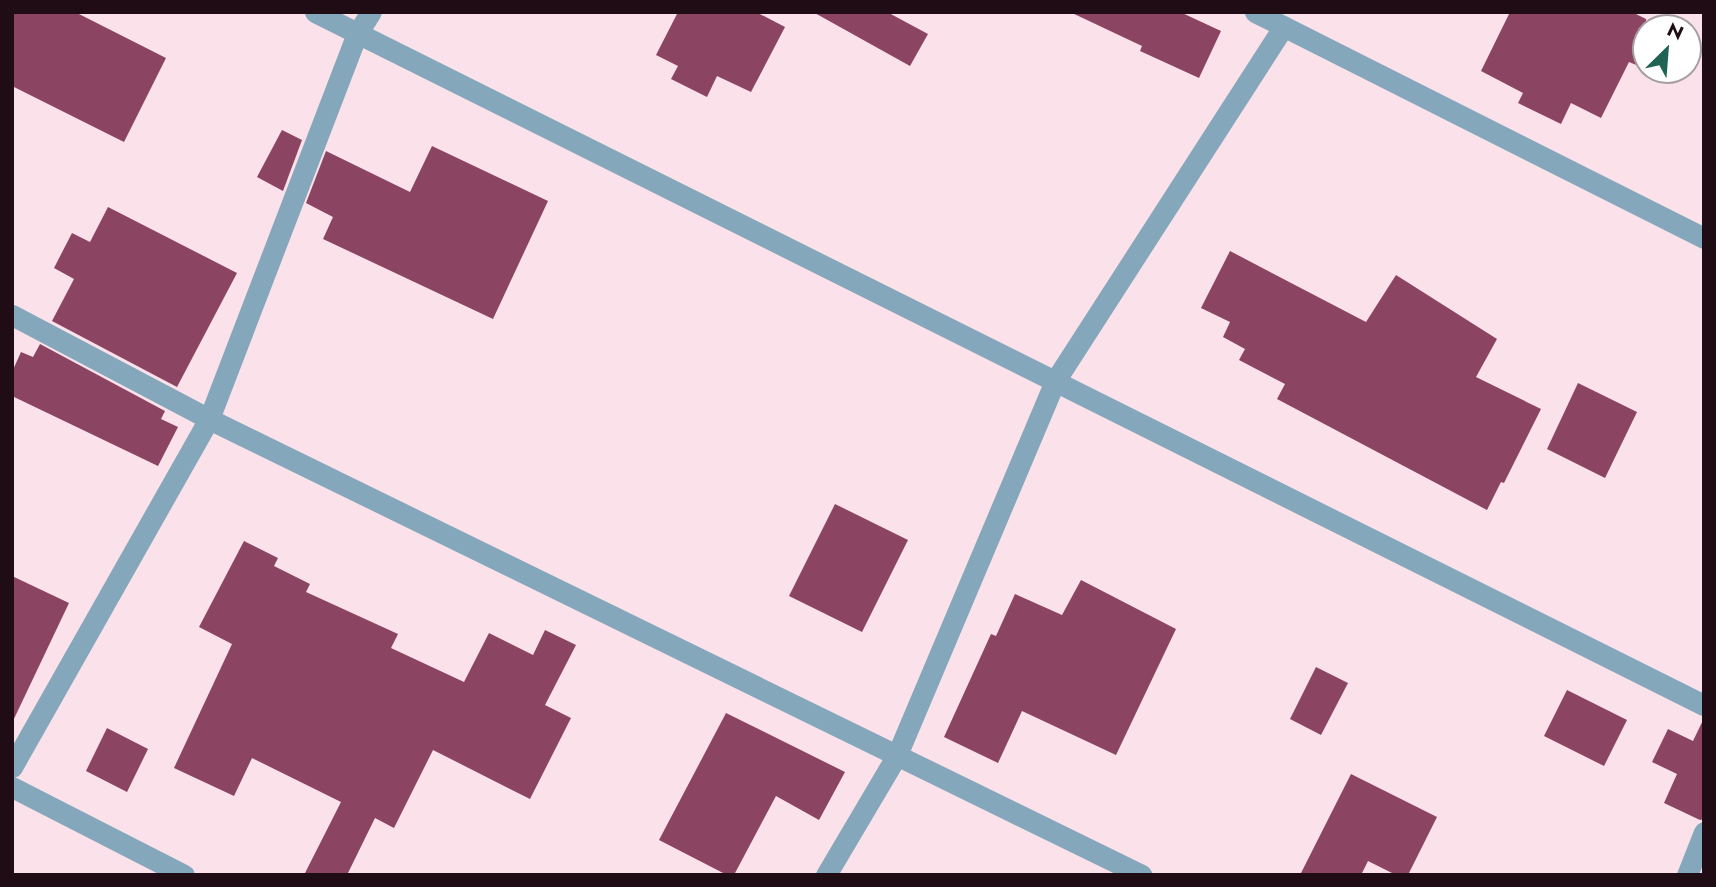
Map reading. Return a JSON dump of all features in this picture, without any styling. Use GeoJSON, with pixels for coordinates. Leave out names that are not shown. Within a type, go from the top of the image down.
{"type":"FeatureCollection","features":[{"type":"Feature","properties":{"kind":"street"},"geometry":{"type":"LineString","coordinates":[[315,12],[1704,705]]}},
{"type":"Feature","properties":{"kind":"street"},"geometry":{"type":"LineString","coordinates":[[12,766],[209,419],[357,34],[371,12]]}},
{"type":"Feature","properties":{"kind":"street"},"geometry":{"type":"LineString","coordinates":[[1255,12],[1704,238]]}},
{"type":"Feature","properties":{"kind":"street"},"geometry":{"type":"LineString","coordinates":[[826,875],[897,755],[1055,382],[1284,26]]}},
{"type":"Feature","properties":{"kind":"street"},"geometry":{"type":"LineString","coordinates":[[12,315],[209,419],[1143,875]]}},
{"type":"Feature","properties":{"kind":"street"},"geometry":{"type":"LineString","coordinates":[[12,787],[184,875]]}},
{"type":"Feature","properties":{"kind":"street"},"geometry":{"type":"LineString","coordinates":[[1687,875],[1704,832]]}},
{"type":"Feature","properties":{"kind":"building"},"geometry":{"type":"Polygon","coordinates":[[[12,12],[75,12],[166,58],[124,142],[12,86],[12,12]]]}},
{"type":"Feature","properties":{"kind":"building"},"geometry":{"type":"Polygon","coordinates":[[[678,12],[756,12],[785,27],[751,92],[717,76],[707,97],[671,79],[678,66],[656,55],[678,12]]]}},
{"type":"Feature","properties":{"kind":"building"},"geometry":{"type":"Polygon","coordinates":[[[813,12],[887,12],[928,34],[910,66],[813,12]]]}},
{"type":"Feature","properties":{"kind":"building"},"geometry":{"type":"Polygon","coordinates":[[[1070,12],[1180,12],[1221,31],[1199,78],[1140,51],[1142,46],[1070,12]]]}},
{"type":"Feature","properties":{"kind":"building"},"geometry":{"type":"Polygon","coordinates":[[[1510,12],[1636,14],[1632,14],[1632,63],[1629,62],[1601,118],[1571,103],[1561,124],[1518,103],[1523,93],[1481,71],[1510,12]]]}},
{"type":"Feature","properties":{"kind":"building"},"geometry":{"type":"Polygon","coordinates":[[[282,130],[302,140],[283,191],[257,177],[282,130]]]}},
{"type":"Feature","properties":{"kind":"building"},"geometry":{"type":"Polygon","coordinates":[[[432,146],[548,201],[493,319],[323,239],[333,217],[306,203],[326,151],[410,192],[432,146]]]}},
{"type":"Feature","properties":{"kind":"building"},"geometry":{"type":"Polygon","coordinates":[[[108,207],[237,273],[177,387],[52,321],[74,279],[54,268],[72,233],[90,242],[108,207]]]}},
{"type":"Feature","properties":{"kind":"building"},"geometry":{"type":"Polygon","coordinates":[[[1230,251],[1366,322],[1396,275],[1497,339],[1476,377],[1541,409],[1504,483],[1501,482],[1487,510],[1277,399],[1285,384],[1239,360],[1245,349],[1223,337],[1230,322],[1201,308],[1230,251]]]}},
{"type":"Feature","properties":{"kind":"building"},"geometry":{"type":"Polygon","coordinates":[[[40,344],[165,411],[161,419],[178,427],[158,466],[12,396],[12,372],[21,352],[33,357],[40,344]]]}},
{"type":"Feature","properties":{"kind":"building"},"geometry":{"type":"Polygon","coordinates":[[[1578,383],[1637,412],[1605,478],[1547,449],[1578,383]]]}},
{"type":"Feature","properties":{"kind":"building"},"geometry":{"type":"Polygon","coordinates":[[[835,504],[908,540],[862,632],[789,596],[835,504]]]}},
{"type":"Feature","properties":{"kind":"building"},"geometry":{"type":"Polygon","coordinates":[[[244,541],[278,558],[274,566],[310,584],[306,592],[398,634],[391,648],[464,682],[489,633],[533,655],[545,630],[576,645],[545,705],[571,718],[530,799],[433,750],[394,828],[375,818],[347,875],[304,875],[341,802],[252,758],[234,796],[174,768],[232,644],[199,627],[244,541]]]}},
{"type":"Feature","properties":{"kind":"building"},"geometry":{"type":"Polygon","coordinates":[[[12,576],[69,603],[12,723],[12,576]]]}},
{"type":"Feature","properties":{"kind":"building"},"geometry":{"type":"Polygon","coordinates":[[[1081,580],[1176,629],[1116,755],[1022,711],[998,763],[944,737],[991,634],[996,636],[1015,594],[1062,615],[1081,580]]]}},
{"type":"Feature","properties":{"kind":"building"},"geometry":{"type":"Polygon","coordinates":[[[1316,667],[1348,683],[1321,735],[1290,719],[1316,667]]]}},
{"type":"Feature","properties":{"kind":"building"},"geometry":{"type":"Polygon","coordinates":[[[1567,690],[1627,720],[1604,766],[1544,736],[1567,690]]]}},
{"type":"Feature","properties":{"kind":"building"},"geometry":{"type":"Polygon","coordinates":[[[726,713],[845,772],[819,820],[776,796],[734,875],[727,875],[659,840],[726,713]]]}},
{"type":"Feature","properties":{"kind":"building"},"geometry":{"type":"Polygon","coordinates":[[[1704,718],[1704,819],[1700,820],[1664,803],[1677,774],[1652,762],[1668,729],[1693,741],[1704,718]]]}},
{"type":"Feature","properties":{"kind":"building"},"geometry":{"type":"Polygon","coordinates":[[[107,728],[148,749],[127,792],[86,771],[107,728]]]}},
{"type":"Feature","properties":{"kind":"building"},"geometry":{"type":"Polygon","coordinates":[[[1351,774],[1437,817],[1408,875],[1396,875],[1368,861],[1361,875],[1300,875],[1351,774]]]}}]}
